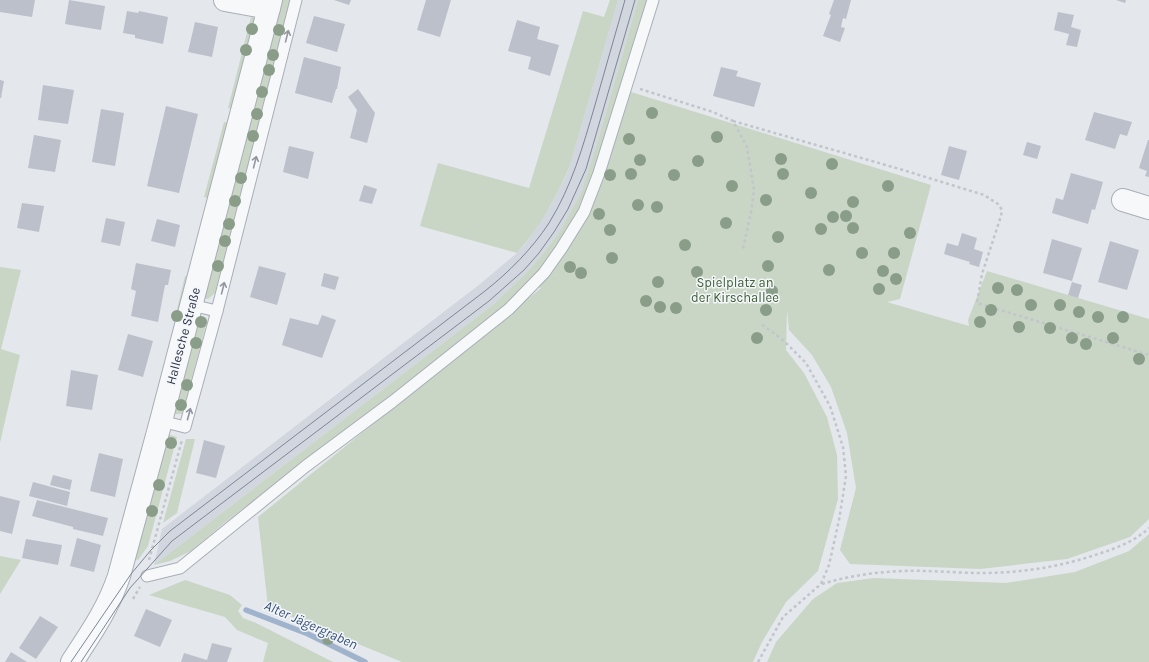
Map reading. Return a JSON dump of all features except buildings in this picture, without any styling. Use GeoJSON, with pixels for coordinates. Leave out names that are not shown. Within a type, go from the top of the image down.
{"type":"FeatureCollection","features":[{"type":"Feature","properties":{"kind":"street"},"geometry":{"type":"LineString","coordinates":[[224,0],[270,4]]}},
{"type":"Feature","properties":{"kind":"street","name":"Hallesche Straße"},"geometry":{"type":"LineString","coordinates":[[72,662],[105,611],[114,590],[161,421],[270,4]]}},
{"type":"Feature","properties":{"kind":"street"},"geometry":{"type":"LineString","coordinates":[[1123,200],[1149,208]]}},
{"type":"Feature","properties":{"kind":"lane"},"geometry":{"type":"LineString","coordinates":[[161,421],[185,427],[217,311],[296,0]]}},
{"type":"Feature","properties":{"kind":"lane"},"geometry":{"type":"LineString","coordinates":[[147,576],[180,568],[306,466],[392,402],[490,324],[529,290],[544,273],[561,250],[584,212],[599,173],[653,0]]}},
{"type":"Feature","properties":{"kind":"lane"},"geometry":{"type":"LineString","coordinates":[[191,305],[217,311]]}},
{"type":"Feature","properties":{"kind":"path"},"geometry":{"type":"LineString","coordinates":[[627,85],[713,112],[733,121],[984,195],[998,204],[1002,210],[982,274],[977,303],[1149,355]]}},
{"type":"Feature","properties":{"kind":"path"},"geometry":{"type":"LineString","coordinates":[[733,121],[747,147],[754,190],[743,250]]}},
{"type":"Feature","properties":{"kind":"path"},"geometry":{"type":"LineString","coordinates":[[760,322],[784,341],[806,363],[830,406],[843,447],[846,476],[839,520],[829,565],[821,584]]}},
{"type":"Feature","properties":{"kind":"path"},"geometry":{"type":"LineString","coordinates":[[147,576],[152,544],[185,427]]}},
{"type":"Feature","properties":{"kind":"path"},"geometry":{"type":"LineString","coordinates":[[758,662],[783,617],[821,584],[838,579],[872,573],[904,571],[984,574],[1034,570],[1077,561],[1118,548],[1149,528]]}},
{"type":"Feature","properties":{"kind":"shaded area"},"geometry":{"type":"Polygon","coordinates":[[[618,0],[638,0],[599,137],[581,193],[558,234],[541,256],[494,304],[154,565],[162,529],[480,284],[517,253],[526,243],[550,207],[570,165],[618,0]]]}},
{"type":"Feature","properties":{"kind":"green space"},"geometry":{"type":"Polygon","coordinates":[[[281,0],[291,0],[215,293],[208,299],[203,298],[281,0]]]}},
{"type":"Feature","properties":{"kind":"green space"},"geometry":{"type":"Polygon","coordinates":[[[610,0],[618,0],[570,165],[547,211],[533,233],[517,253],[420,226],[438,163],[529,188],[583,11],[604,17],[610,0]]]}},
{"type":"Feature","properties":{"kind":"green space"},"geometry":{"type":"Polygon","coordinates":[[[638,0],[648,0],[595,172],[580,211],[570,229],[527,288],[390,399],[304,462],[223,524],[191,551],[170,561],[154,565],[494,304],[541,256],[558,234],[581,193],[599,137],[638,0]]]}},
{"type":"Feature","properties":{"kind":"green space"},"geometry":{"type":"Polygon","coordinates":[[[251,17],[255,18],[233,109],[228,108],[251,17]]]}},
{"type":"Feature","properties":{"kind":"green space","name":"Spielplatz an der Kirschallee"},"geometry":{"type":"Polygon","coordinates":[[[631,92],[931,185],[900,299],[887,302],[969,326],[968,320],[987,271],[1149,319],[1149,519],[1130,537],[1067,559],[980,569],[850,564],[840,550],[856,488],[847,433],[831,387],[812,355],[789,330],[787,310],[786,350],[804,373],[827,417],[837,455],[838,499],[818,571],[786,602],[762,642],[753,662],[402,662],[268,607],[258,517],[541,288],[537,287],[603,175],[631,92]]]}},
{"type":"Feature","properties":{"kind":"green space"},"geometry":{"type":"Polygon","coordinates":[[[224,122],[230,123],[210,199],[204,197],[224,122]]]}},
{"type":"Feature","properties":{"kind":"green space"},"geometry":{"type":"Polygon","coordinates":[[[0,267],[21,270],[1,349],[20,355],[0,443],[0,267]]]}},
{"type":"Feature","properties":{"kind":"green space"},"geometry":{"type":"Polygon","coordinates":[[[185,276],[189,277],[178,323],[174,322],[185,276]]]}},
{"type":"Feature","properties":{"kind":"green space"},"geometry":{"type":"Polygon","coordinates":[[[199,316],[206,318],[207,321],[182,414],[172,414],[199,316]]]}},
{"type":"Feature","properties":{"kind":"green space"},"geometry":{"type":"Polygon","coordinates":[[[167,434],[177,437],[148,546],[138,560],[134,559],[167,434]]]}},
{"type":"Feature","properties":{"kind":"green space"},"geometry":{"type":"Polygon","coordinates":[[[186,439],[195,439],[177,513],[163,523],[186,439]]]}},
{"type":"Feature","properties":{"kind":"green space"},"geometry":{"type":"Polygon","coordinates":[[[1149,534],[1149,662],[767,662],[776,642],[813,599],[837,583],[874,578],[1006,583],[1075,572],[1129,551],[1149,534]]]}},
{"type":"Feature","properties":{"kind":"green space"},"geometry":{"type":"Polygon","coordinates":[[[0,556],[21,560],[0,594],[0,556]]]}},
{"type":"Feature","properties":{"kind":"green space"},"geometry":{"type":"Polygon","coordinates":[[[185,580],[230,595],[242,605],[238,611],[243,618],[256,623],[333,662],[263,662],[268,643],[237,630],[225,617],[149,595],[185,580]]]}},
{"type":"Feature","properties":{"kind":"waterway","name":"Alter Jägergraben"},"geometry":{"type":"LineString","coordinates":[[246,610],[308,634],[365,662]]}},
{"type":"Feature","properties":{"kind":"tram line"},"geometry":{"type":"LineString","coordinates":[[71,662],[131,574],[151,550],[170,531],[485,291],[503,276],[528,251],[549,223],[557,209],[576,166],[591,120],[625,0]]}},
{"type":"Feature","properties":{"kind":"tram line"},"geometry":{"type":"LineString","coordinates":[[81,662],[130,588],[172,541],[489,301],[524,270],[539,253],[568,209],[586,169],[635,0]]}}]}
